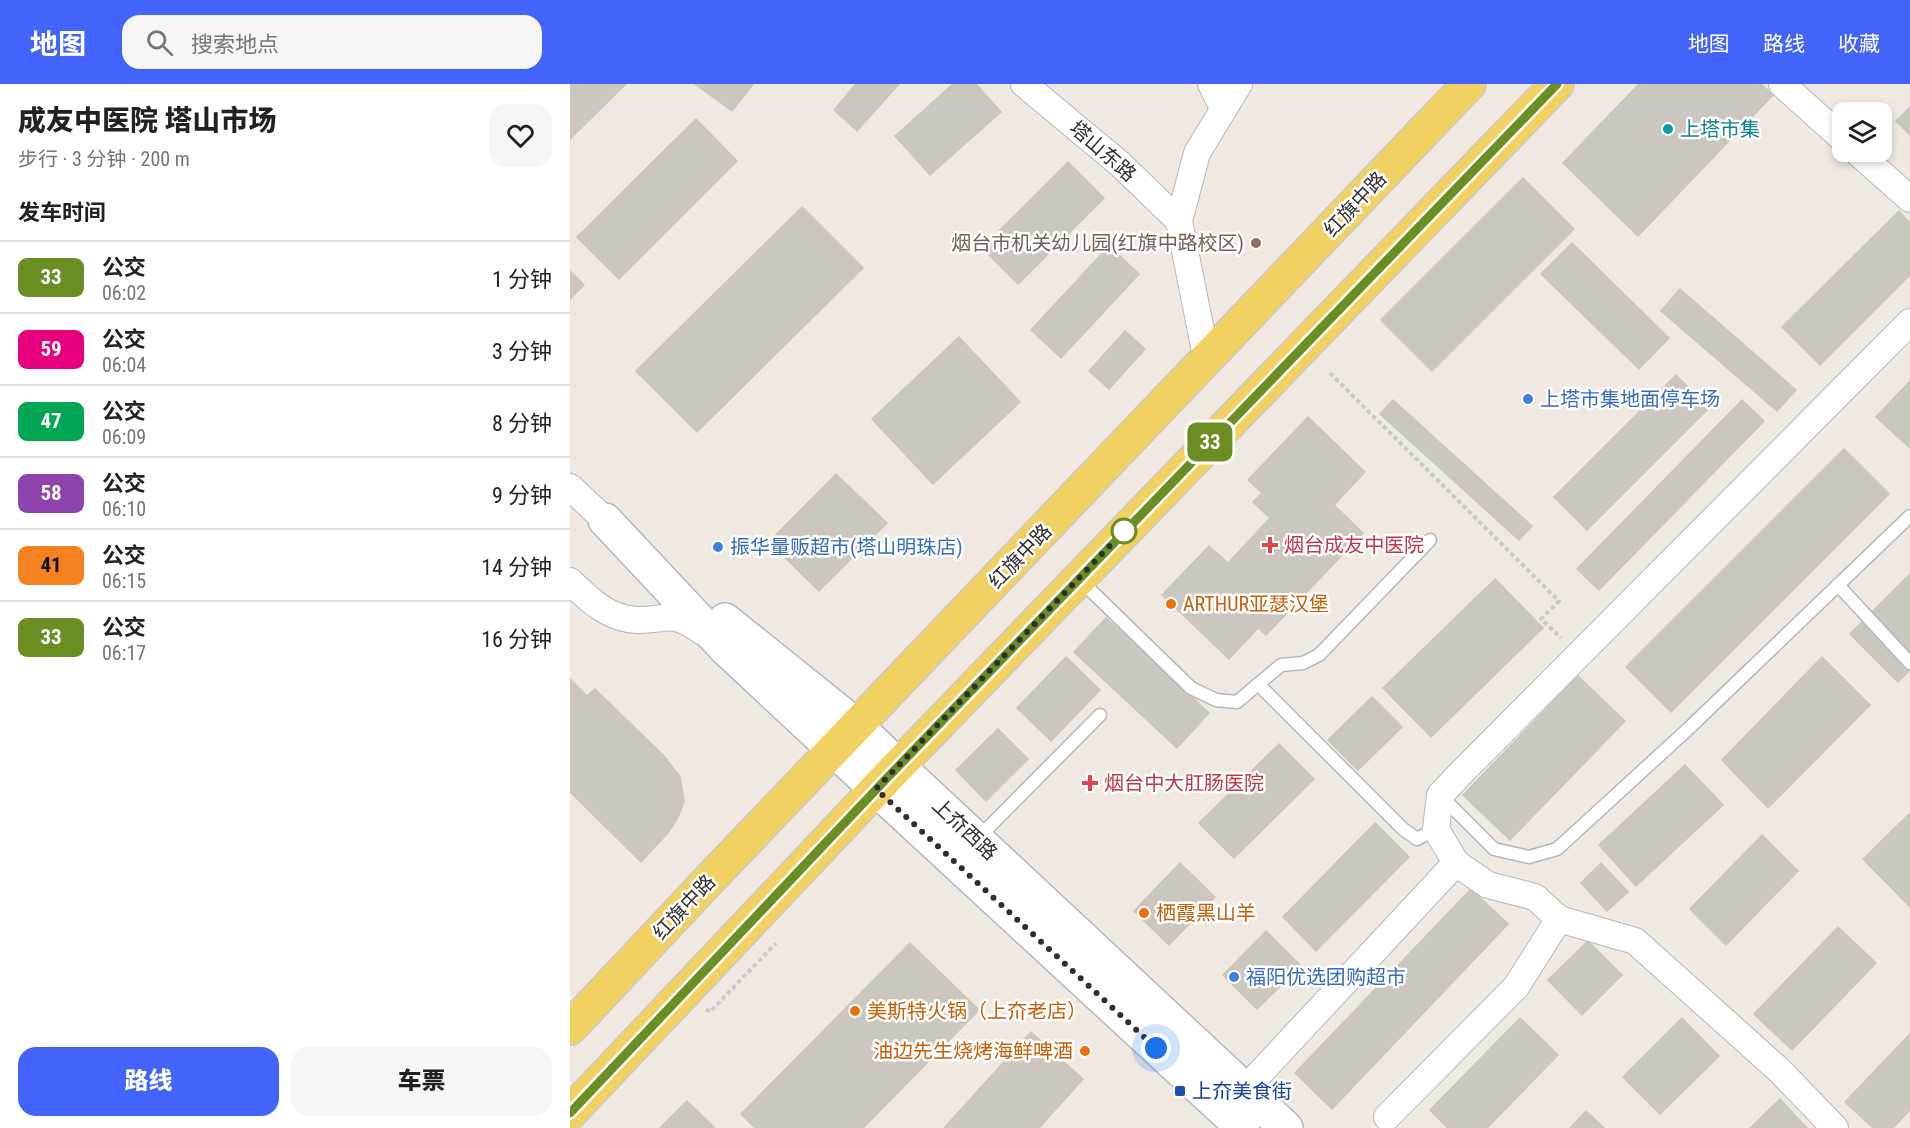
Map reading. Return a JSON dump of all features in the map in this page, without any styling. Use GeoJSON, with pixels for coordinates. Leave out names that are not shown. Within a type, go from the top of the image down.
{"type":"FeatureCollection","features":[{"type":"Feature","properties":{"kind":"main road","name":"红旗中路"},"geometry":{"type":"LineString","coordinates":[[570,1028],[1469,84]]}},
{"type":"Feature","properties":{"kind":"main road"},"geometry":{"type":"LineString","coordinates":[[570,1113],[887,778],[1557,84]]}},
{"type":"Feature","properties":{"kind":"street","name":"塔山东路"},"geometry":{"type":"LineString","coordinates":[[1024,84],[1120,164],[1179,221]]}},
{"type":"Feature","properties":{"kind":"street"},"geometry":{"type":"LineString","coordinates":[[1210,84],[1223,108]]}},
{"type":"Feature","properties":{"kind":"street"},"geometry":{"type":"LineString","coordinates":[[1207,361],[1179,221],[1197,153],[1239,84]]}},
{"type":"Feature","properties":{"kind":"street"},"geometry":{"type":"LineString","coordinates":[[1782,84],[1832,129]]}},
{"type":"Feature","properties":{"kind":"street"},"geometry":{"type":"LineString","coordinates":[[1868,162],[1910,199]]}},
{"type":"Feature","properties":{"kind":"street"},"geometry":{"type":"LineString","coordinates":[[1835,1128],[1779,1070],[1635,941],[1559,919],[1534,897],[1488,885],[1456,863],[1436,829],[1440,795],[1910,322]]}},
{"type":"Feature","properties":{"kind":"street","name":"上夼西路"},"geometry":{"type":"LineString","coordinates":[[570,487],[734,641],[834,750],[887,778],[976,840],[1238,1110]]}},
{"type":"Feature","properties":{"kind":"street"},"geometry":{"type":"LineString","coordinates":[[570,581],[589,600],[609,613],[638,620],[666,616],[679,618],[734,641]]}},
{"type":"Feature","properties":{"kind":"street","name":"上夼西路"},"geometry":{"type":"LineString","coordinates":[[734,641],[857,726],[887,778],[1238,1110],[1286,1128]]}},
{"type":"Feature","properties":{"kind":"street"},"geometry":{"type":"LineString","coordinates":[[1238,1110],[1456,863]]}},
{"type":"Feature","properties":{"kind":"street"},"geometry":{"type":"LineString","coordinates":[[1387,1117],[1516,987],[1559,919]]}},
{"type":"Feature","properties":{"kind":"lane"},"geometry":{"type":"LineString","coordinates":[[1440,795],[1494,849],[1529,857],[1557,849],[1687,730],[1910,516]]}},
{"type":"Feature","properties":{"kind":"lane"},"geometry":{"type":"LineString","coordinates":[[1079,579],[1191,688],[1216,700],[1237,702],[1281,665],[1303,663],[1319,655],[1430,540]]}},
{"type":"Feature","properties":{"kind":"lane"},"geometry":{"type":"LineString","coordinates":[[1838,585],[1910,663]]}},
{"type":"Feature","properties":{"kind":"lane"},"geometry":{"type":"LineString","coordinates":[[1258,684],[1403,829],[1417,839],[1436,829]]}},
{"type":"Feature","properties":{"kind":"lane"},"geometry":{"type":"LineString","coordinates":[[976,840],[1100,716]]}},
{"type":"Feature","properties":{"kind":"path"},"geometry":{"type":"LineString","coordinates":[[1330,373],[1559,601],[1542,619],[1563,640]]}},
{"type":"Feature","properties":{"kind":"path"},"geometry":{"type":"LineString","coordinates":[[701,1004],[710,1012],[776,943]]}},
{"type":"Feature","properties":{"kind":"building"},"geometry":{"type":"Polygon","coordinates":[[[570,84],[626,84],[570,139],[570,84]]]}},
{"type":"Feature","properties":{"kind":"building"},"geometry":{"type":"Polygon","coordinates":[[[695,84],[753,84],[732,111],[695,84]]]}},
{"type":"Feature","properties":{"kind":"building"},"geometry":{"type":"Polygon","coordinates":[[[856,84],[899,84],[857,131],[834,110],[856,84]]]}},
{"type":"Feature","properties":{"kind":"building"},"geometry":{"type":"Polygon","coordinates":[[[953,84],[976,84],[1001,112],[930,175],[895,136],[953,84]]]}},
{"type":"Feature","properties":{"kind":"building","name":"上塔市集"},"geometry":{"type":"Polygon","coordinates":[[[1639,84],[1761,84],[1773,95],[1638,236],[1563,163],[1639,84]]]}},
{"type":"Feature","properties":{"kind":"building"},"geometry":{"type":"Polygon","coordinates":[[[1910,107],[1910,135],[1896,121],[1910,107]]]}},
{"type":"Feature","properties":{"kind":"building"},"geometry":{"type":"Polygon","coordinates":[[[696,119],[737,161],[619,279],[577,237],[696,119]]]}},
{"type":"Feature","properties":{"kind":"building"},"geometry":{"type":"Polygon","coordinates":[[[1068,162],[1104,198],[1018,284],[982,248],[1068,162]]]}},
{"type":"Feature","properties":{"kind":"building"},"geometry":{"type":"Polygon","coordinates":[[[1523,178],[1574,229],[1432,371],[1381,320],[1523,178]]]}},
{"type":"Feature","properties":{"kind":"building"},"geometry":{"type":"Polygon","coordinates":[[[802,207],[863,268],[697,432],[636,371],[802,207]]]}},
{"type":"Feature","properties":{"kind":"building"},"geometry":{"type":"Polygon","coordinates":[[[1899,211],[1910,223],[1910,275],[1820,365],[1782,327],[1899,211]]]}},
{"type":"Feature","properties":{"kind":"building"},"geometry":{"type":"Polygon","coordinates":[[[1572,243],[1669,338],[1639,369],[1541,274],[1572,243]]]}},
{"type":"Feature","properties":{"kind":"building"},"geometry":{"type":"Polygon","coordinates":[[[1109,246],[1139,274],[1061,358],[1031,330],[1109,246]]]}},
{"type":"Feature","properties":{"kind":"building"},"geometry":{"type":"Polygon","coordinates":[[[570,271],[584,285],[570,299],[570,271]]]}},
{"type":"Feature","properties":{"kind":"building"},"geometry":{"type":"Polygon","coordinates":[[[1680,289],[1796,390],[1777,411],[1661,311],[1680,289]]]}},
{"type":"Feature","properties":{"kind":"building"},"geometry":{"type":"Polygon","coordinates":[[[1125,331],[1145,349],[1109,389],[1089,371],[1125,331]]]}},
{"type":"Feature","properties":{"kind":"building"},"geometry":{"type":"Polygon","coordinates":[[[959,337],[1020,402],[933,484],[872,419],[959,337]]]}},
{"type":"Feature","properties":{"kind":"building"},"geometry":{"type":"Polygon","coordinates":[[[1676,375],[1709,408],[1587,530],[1554,497],[1676,375]]]}},
{"type":"Feature","properties":{"kind":"building"},"geometry":{"type":"Polygon","coordinates":[[[1910,381],[1910,448],[1876,417],[1910,381]]]}},
{"type":"Feature","properties":{"kind":"building"},"geometry":{"type":"Polygon","coordinates":[[[1393,400],[1532,526],[1519,540],[1380,414],[1393,400]]]}},
{"type":"Feature","properties":{"kind":"building"},"geometry":{"type":"Polygon","coordinates":[[[1742,400],[1764,421],[1599,590],[1577,569],[1742,400]]]}},
{"type":"Feature","properties":{"kind":"building"},"geometry":{"type":"Polygon","coordinates":[[[1308,417],[1365,472],[1334,505],[1363,533],[1266,635],[1258,628],[1229,659],[1162,595],[1209,546],[1228,563],[1270,518],[1253,502],[1262,493],[1248,480],[1308,417]]]}},
{"type":"Feature","properties":{"kind":"building"},"geometry":{"type":"Polygon","coordinates":[[[1844,449],[1889,494],[1671,712],[1626,667],[1844,449]]]}},
{"type":"Feature","properties":{"kind":"building"},"geometry":{"type":"Polygon","coordinates":[[[836,474],[887,523],[819,591],[769,542],[836,474]]]}},
{"type":"Feature","properties":{"kind":"building"},"geometry":{"type":"Polygon","coordinates":[[[1910,574],[1910,670],[1898,682],[1850,634],[1910,574]]]}},
{"type":"Feature","properties":{"kind":"building"},"geometry":{"type":"Polygon","coordinates":[[[1495,579],[1543,628],[1431,737],[1383,688],[1495,579]]]}},
{"type":"Feature","properties":{"kind":"building"},"geometry":{"type":"Polygon","coordinates":[[[1106,618],[1209,713],[1177,748],[1074,652],[1106,618]]]}},
{"type":"Feature","properties":{"kind":"building"},"geometry":{"type":"Polygon","coordinates":[[[1066,657],[1100,690],[1051,741],[1017,708],[1066,657]]]}},
{"type":"Feature","properties":{"kind":"building"},"geometry":{"type":"Polygon","coordinates":[[[1822,657],[1870,705],[1768,808],[1722,760],[1822,657]]]}},
{"type":"Feature","properties":{"kind":"building"},"geometry":{"type":"Polygon","coordinates":[[[1578,676],[1625,721],[1510,840],[1463,795],[1578,676]]]}},
{"type":"Feature","properties":{"kind":"building"},"geometry":{"type":"Polygon","coordinates":[[[570,679],[587,696],[595,689],[664,756],[680,777],[684,801],[678,818],[667,834],[641,862],[570,792],[570,679]]]}},
{"type":"Feature","properties":{"kind":"building"},"geometry":{"type":"Polygon","coordinates":[[[1372,697],[1402,727],[1358,770],[1328,740],[1372,697]]]}},
{"type":"Feature","properties":{"kind":"building"},"geometry":{"type":"Polygon","coordinates":[[[998,729],[1028,759],[986,801],[956,770],[998,729]]]}},
{"type":"Feature","properties":{"kind":"building"},"geometry":{"type":"Polygon","coordinates":[[[1279,744],[1314,779],[1234,858],[1199,823],[1279,744]]]}},
{"type":"Feature","properties":{"kind":"building"},"geometry":{"type":"Polygon","coordinates":[[[1685,765],[1723,805],[1636,886],[1599,845],[1685,765]]]}},
{"type":"Feature","properties":{"kind":"building"},"geometry":{"type":"Polygon","coordinates":[[[1910,813],[1910,907],[1863,859],[1910,813]]]}},
{"type":"Feature","properties":{"kind":"building"},"geometry":{"type":"Polygon","coordinates":[[[1375,823],[1409,857],[1316,951],[1283,917],[1375,823]]]}},
{"type":"Feature","properties":{"kind":"building"},"geometry":{"type":"Polygon","coordinates":[[[1762,835],[1798,871],[1726,945],[1690,909],[1762,835]]]}},
{"type":"Feature","properties":{"kind":"building"},"geometry":{"type":"Polygon","coordinates":[[[1180,863],[1215,897],[1169,945],[1134,911],[1180,863]]]}},
{"type":"Feature","properties":{"kind":"building"},"geometry":{"type":"Polygon","coordinates":[[[1601,863],[1628,892],[1607,911],[1581,883],[1601,863]]]}},
{"type":"Feature","properties":{"kind":"building"},"geometry":{"type":"Polygon","coordinates":[[[1471,889],[1508,924],[1332,1109],[1295,1073],[1471,889]]]}},
{"type":"Feature","properties":{"kind":"building"},"geometry":{"type":"Polygon","coordinates":[[[1838,927],[1876,963],[1792,1050],[1754,1014],[1838,927]]]}},
{"type":"Feature","properties":{"kind":"building"},"geometry":{"type":"Polygon","coordinates":[[[1266,931],[1301,966],[1257,1009],[1223,975],[1266,931]]]}},
{"type":"Feature","properties":{"kind":"building"},"geometry":{"type":"Polygon","coordinates":[[[1588,941],[1622,975],[1582,1015],[1548,980],[1588,941]]]}},
{"type":"Feature","properties":{"kind":"building"},"geometry":{"type":"Polygon","coordinates":[[[910,943],[979,1010],[863,1128],[755,1128],[741,1114],[910,943]]]}},
{"type":"Feature","properties":{"kind":"building"},"geometry":{"type":"Polygon","coordinates":[[[1520,1018],[1558,1055],[1487,1128],[1448,1128],[1430,1110],[1520,1018]]]}},
{"type":"Feature","properties":{"kind":"building"},"geometry":{"type":"Polygon","coordinates":[[[1682,1018],[1719,1056],[1660,1114],[1623,1077],[1682,1018]]]}},
{"type":"Feature","properties":{"kind":"building"},"geometry":{"type":"Polygon","coordinates":[[[1031,1032],[1083,1079],[1039,1128],[944,1128],[1031,1032]]]}},
{"type":"Feature","properties":{"kind":"building"},"geometry":{"type":"Polygon","coordinates":[[[1910,1034],[1910,1110],[1893,1128],[1873,1128],[1845,1102],[1910,1034]]]}},
{"type":"Feature","properties":{"kind":"building"},"geometry":{"type":"Polygon","coordinates":[[[1780,1099],[1807,1128],[1750,1128],[1780,1099]]]}},
{"type":"Feature","properties":{"kind":"building"},"geometry":{"type":"Polygon","coordinates":[[[687,1101],[715,1128],[660,1128],[687,1101]]]}},
{"type":"Feature","properties":{"kind":"building"},"geometry":{"type":"Polygon","coordinates":[[[1586,1111],[1604,1128],[1570,1128],[1586,1111]]]}},
{"type":"Feature","properties":{"kind":"bus line","name":"33"},"geometry":{"type":"LineString","coordinates":[[570,1113],[1143,511],[1557,84]]}},
{"type":"Feature","properties":{"kind":"place","name":"上塔市集"},"geometry":{"type":"Point","coordinates":[1668,129]}},
{"type":"Feature","properties":{"kind":"place","name":"烟台市机关幼儿园(红旗中路校区)"},"geometry":{"type":"Point","coordinates":[1256,243]}},
{"type":"Feature","properties":{"kind":"place","name":"上塔市集地面停车场"},"geometry":{"type":"Point","coordinates":[1528,399]}},
{"type":"Feature","properties":{"kind":"place","name":"烟台成友中医院"},"geometry":{"type":"Point","coordinates":[1270,545]}},
{"type":"Feature","properties":{"kind":"place","name":"振华量贩超市(塔山明珠店)"},"geometry":{"type":"Point","coordinates":[718,547]}},
{"type":"Feature","properties":{"kind":"place","name":"ARTHUR亚瑟汉堡"},"geometry":{"type":"Point","coordinates":[1171,604]}},
{"type":"Feature","properties":{"kind":"place","name":"烟台中大肛肠医院"},"geometry":{"type":"Point","coordinates":[1090,783]}},
{"type":"Feature","properties":{"kind":"place","name":"栖霞黑山羊"},"geometry":{"type":"Point","coordinates":[1144,913]}},
{"type":"Feature","properties":{"kind":"place","name":"福阳优选团购超市"},"geometry":{"type":"Point","coordinates":[1234,977]}},
{"type":"Feature","properties":{"kind":"place","name":"美斯特火锅（上夼老店）"},"geometry":{"type":"Point","coordinates":[855,1011]}},
{"type":"Feature","properties":{"kind":"place","name":"油边先生烧烤海鲜啤酒"},"geometry":{"type":"Point","coordinates":[1085,1051]}},
{"type":"Feature","properties":{"kind":"place","name":"上夼美食街"},"geometry":{"type":"Point","coordinates":[1180,1091]}},
{"type":"Feature","properties":{"kind":"route"},"geometry":{"type":"LineString","coordinates":[[1124,531],[1128,527],[876,789],[1156,1048]]}}]}
